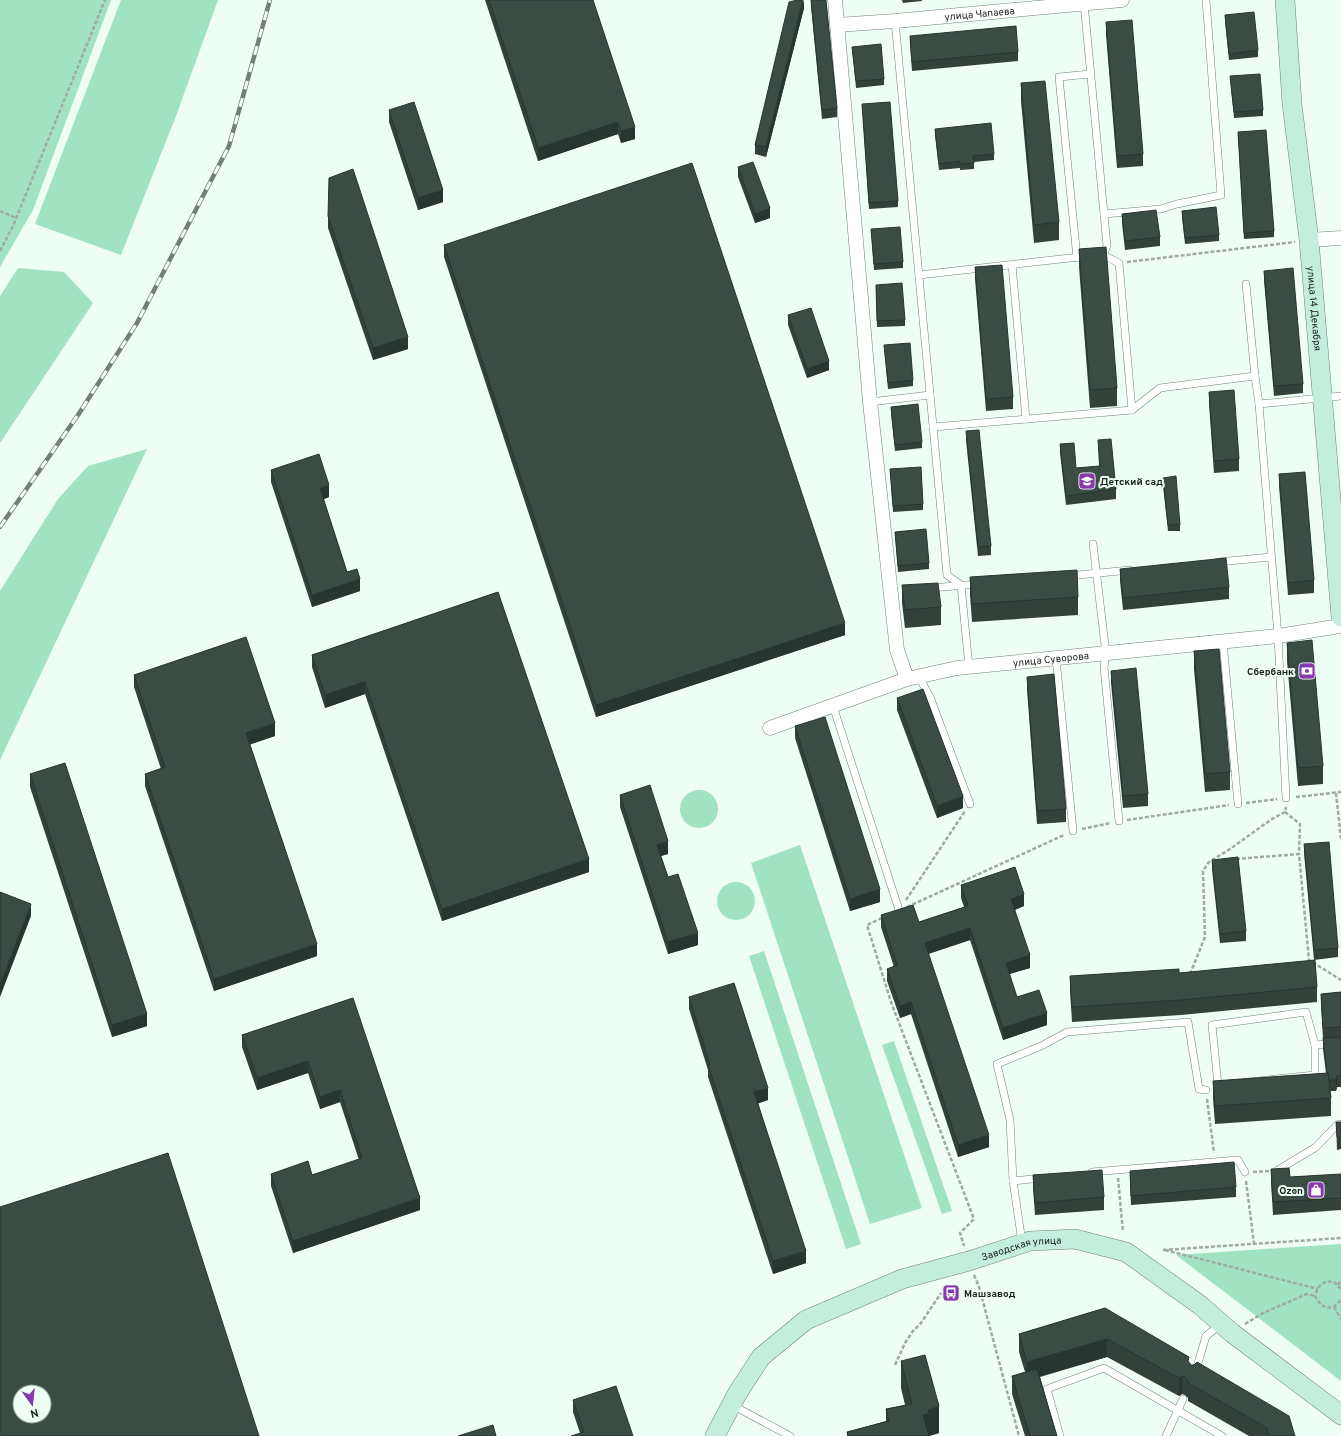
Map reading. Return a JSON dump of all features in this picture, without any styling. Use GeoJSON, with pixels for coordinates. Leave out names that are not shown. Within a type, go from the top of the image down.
{"type":"FeatureCollection","features":[{"type":"Feature","properties":{"kind":"main road","name":"улица 14 Декабря"},"geometry":{"type":"LineString","coordinates":[[1285,0],[1292,104],[1309,240],[1341,617]]}},
{"type":"Feature","properties":{"kind":"main road","name":"Заводская улица"},"geometry":{"type":"LineString","coordinates":[[715,1436],[737,1394],[761,1357],[806,1320],[902,1279],[969,1261],[1022,1242],[1075,1238],[1126,1252],[1200,1305],[1227,1328],[1341,1415]]}},
{"type":"Feature","properties":{"kind":"street"},"geometry":{"type":"LineString","coordinates":[[835,0],[870,402],[897,650],[913,678]]}},
{"type":"Feature","properties":{"kind":"street","name":"улица Чапаева"},"geometry":{"type":"LineString","coordinates":[[837,25],[895,21],[998,6],[1122,0]]}},
{"type":"Feature","properties":{"kind":"street"},"geometry":{"type":"LineString","coordinates":[[1309,240],[1341,238]]}},
{"type":"Feature","properties":{"kind":"street","name":"улица Суворова"},"geometry":{"type":"LineString","coordinates":[[770,728],[913,678],[957,668],[1278,636],[1341,626]]}},
{"type":"Feature","properties":{"kind":"lane"},"geometry":{"type":"LineString","coordinates":[[1104,214],[1161,209],[1177,204],[1221,195],[1206,0]]}},
{"type":"Feature","properties":{"kind":"lane"},"geometry":{"type":"LineString","coordinates":[[1084,3],[1107,246],[1103,255]]}},
{"type":"Feature","properties":{"kind":"lane"},"geometry":{"type":"LineString","coordinates":[[895,21],[947,575],[961,585],[968,667]]}},
{"type":"Feature","properties":{"kind":"lane"},"geometry":{"type":"LineString","coordinates":[[1076,258],[1059,77],[1090,74]]}},
{"type":"Feature","properties":{"kind":"lane"},"geometry":{"type":"LineString","coordinates":[[919,275],[1103,255],[1119,263],[1132,410]]}},
{"type":"Feature","properties":{"kind":"lane"},"geometry":{"type":"LineString","coordinates":[[1012,265],[1026,419]]}},
{"type":"Feature","properties":{"kind":"lane"},"geometry":{"type":"LineString","coordinates":[[1246,284],[1259,404],[1278,636],[1286,798]]}},
{"type":"Feature","properties":{"kind":"lane"},"geometry":{"type":"LineString","coordinates":[[934,427],[1132,410],[1160,388],[1255,376]]}},
{"type":"Feature","properties":{"kind":"lane"},"geometry":{"type":"LineString","coordinates":[[870,402],[930,395]]}},
{"type":"Feature","properties":{"kind":"lane"},"geometry":{"type":"LineString","coordinates":[[1259,404],[1341,396]]}},
{"type":"Feature","properties":{"kind":"lane"},"geometry":{"type":"LineString","coordinates":[[1093,544],[1106,654],[1104,667],[1119,821]]}},
{"type":"Feature","properties":{"kind":"lane"},"geometry":{"type":"LineString","coordinates":[[1208,563],[1271,557]]}},
{"type":"Feature","properties":{"kind":"lane"},"geometry":{"type":"LineString","coordinates":[[1059,576],[1137,569]]}},
{"type":"Feature","properties":{"kind":"lane"},"geometry":{"type":"LineString","coordinates":[[926,589],[984,583]]}},
{"type":"Feature","properties":{"kind":"lane"},"geometry":{"type":"LineString","coordinates":[[1223,642],[1238,804]]}},
{"type":"Feature","properties":{"kind":"lane"},"geometry":{"type":"LineString","coordinates":[[1056,658],[1073,832]]}},
{"type":"Feature","properties":{"kind":"lane"},"geometry":{"type":"LineString","coordinates":[[913,678],[930,697],[970,804]]}},
{"type":"Feature","properties":{"kind":"lane"},"geometry":{"type":"LineString","coordinates":[[833,706],[899,910]]}},
{"type":"Feature","properties":{"kind":"lane"},"geometry":{"type":"LineString","coordinates":[[1306,1012],[1315,1045],[1315,1075],[1218,1085],[1212,1025],[1306,1012]]}},
{"type":"Feature","properties":{"kind":"lane"},"geometry":{"type":"LineString","coordinates":[[1022,1242],[1013,1181],[1010,1120],[997,1064],[1041,1046],[1067,1032],[1188,1022],[1199,1089],[1206,1090]]}},
{"type":"Feature","properties":{"kind":"lane"},"geometry":{"type":"LineString","coordinates":[[1315,1045],[1341,1043]]}},
{"type":"Feature","properties":{"kind":"lane"},"geometry":{"type":"LineString","coordinates":[[1278,1170],[1316,1147],[1337,1124],[1341,1124]]}},
{"type":"Feature","properties":{"kind":"lane"},"geometry":{"type":"LineString","coordinates":[[1088,1173],[1238,1160],[1245,1172]]}},
{"type":"Feature","properties":{"kind":"lane"},"geometry":{"type":"LineString","coordinates":[[1013,1181],[1050,1177]]}},
{"type":"Feature","properties":{"kind":"lane"},"geometry":{"type":"LineString","coordinates":[[1193,1378],[1206,1336],[1227,1328]]}},
{"type":"Feature","properties":{"kind":"lane"},"geometry":{"type":"LineString","coordinates":[[1060,1436],[1047,1389],[1104,1368],[1222,1436]]}},
{"type":"Feature","properties":{"kind":"lane"},"geometry":{"type":"LineString","coordinates":[[1166,1436],[1183,1398]]}},
{"type":"Feature","properties":{"kind":"lane"},"geometry":{"type":"LineString","coordinates":[[732,1405],[790,1436]]}},
{"type":"Feature","properties":{"kind":"path"},"geometry":{"type":"LineString","coordinates":[[0,251],[16,218],[105,0]]}},
{"type":"Feature","properties":{"kind":"path"},"geometry":{"type":"LineString","coordinates":[[0,211],[16,218]]}},
{"type":"Feature","properties":{"kind":"path"},"geometry":{"type":"LineString","coordinates":[[1119,263],[1309,240]]}},
{"type":"Feature","properties":{"kind":"path"},"geometry":{"type":"LineString","coordinates":[[1019,1436],[978,1287],[960,1233],[974,1219],[891,1002],[867,925],[1073,832],[1119,821],[1238,804],[1341,792]]}},
{"type":"Feature","properties":{"kind":"path"},"geometry":{"type":"LineString","coordinates":[[1336,793],[1341,839]]}},
{"type":"Feature","properties":{"kind":"path"},"geometry":{"type":"LineString","coordinates":[[1285,812],[1286,798]]}},
{"type":"Feature","properties":{"kind":"path"},"geometry":{"type":"LineString","coordinates":[[899,910],[970,804]]}},
{"type":"Feature","properties":{"kind":"path"},"geometry":{"type":"LineString","coordinates":[[1285,812],[1300,824],[1299,854],[1310,960],[1341,980]]}},
{"type":"Feature","properties":{"kind":"path"},"geometry":{"type":"LineString","coordinates":[[1190,975],[1205,937],[1203,871],[1209,862],[1272,819],[1285,812]]}},
{"type":"Feature","properties":{"kind":"path"},"geometry":{"type":"LineString","coordinates":[[1232,860],[1299,854]]}},
{"type":"Feature","properties":{"kind":"path"},"geometry":{"type":"LineString","coordinates":[[1209,862],[1217,861]]}},
{"type":"Feature","properties":{"kind":"path"},"geometry":{"type":"LineString","coordinates":[[1206,1090],[1215,1162]]}},
{"type":"Feature","properties":{"kind":"path"},"geometry":{"type":"LineString","coordinates":[[1117,1170],[1123,1232]]}},
{"type":"Feature","properties":{"kind":"path"},"geometry":{"type":"LineString","coordinates":[[1254,1244],[1245,1172],[1278,1170]]}},
{"type":"Feature","properties":{"kind":"path"},"geometry":{"type":"LineString","coordinates":[[1318,1288],[1163,1250],[1341,1238]]}},
{"type":"Feature","properties":{"kind":"path"},"geometry":{"type":"LineString","coordinates":[[1338,1285],[1341,1281]]}},
{"type":"Feature","properties":{"kind":"path"},"geometry":{"type":"LineString","coordinates":[[1315,1296],[1318,1288],[1326,1282],[1334,1282],[1341,1289]]}},
{"type":"Feature","properties":{"kind":"path"},"geometry":{"type":"LineString","coordinates":[[895,1365],[905,1343],[913,1331],[921,1323],[941,1293]]}},
{"type":"Feature","properties":{"kind":"path"},"geometry":{"type":"LineString","coordinates":[[1227,1328],[1307,1294],[1315,1296],[1319,1303],[1326,1307],[1334,1307],[1341,1301]]}},
{"type":"Feature","properties":{"kind":"path"},"geometry":{"type":"LineString","coordinates":[[1334,1307],[1341,1319]]}},
{"type":"Feature","properties":{"kind":"green space"},"geometry":{"type":"Polygon","coordinates":[[[0,0],[111,0],[33,210],[0,267],[0,0]]]}},
{"type":"Feature","properties":{"kind":"green space"},"geometry":{"type":"Polygon","coordinates":[[[121,0],[218,0],[176,116],[121,255],[35,224],[121,0]]]}},
{"type":"Feature","properties":{"kind":"green space"},"geometry":{"type":"Polygon","coordinates":[[[18,268],[64,272],[93,303],[0,443],[0,296],[18,268]]]}},
{"type":"Feature","properties":{"kind":"green space"},"geometry":{"type":"Polygon","coordinates":[[[147,449],[0,760],[0,591],[58,499],[88,466],[147,449]]]}},
{"type":"Feature","properties":{"kind":"green space"},"geometry":{"type":"Polygon","coordinates":[[[695,790],[703,790],[710,793],[715,798],[718,809],[715,820],[710,825],[703,828],[695,828],[688,825],[683,820],[680,813],[680,805],[683,798],[688,793],[695,790]]]}},
{"type":"Feature","properties":{"kind":"green space"},"geometry":{"type":"Polygon","coordinates":[[[800,845],[922,1208],[870,1224],[751,863],[800,845]]]}},
{"type":"Feature","properties":{"kind":"green space"},"geometry":{"type":"Polygon","coordinates":[[[736,882],[746,885],[752,891],[755,901],[752,911],[746,917],[736,920],[726,917],[720,911],[717,901],[720,891],[726,885],[736,882]]]}},
{"type":"Feature","properties":{"kind":"green space"},"geometry":{"type":"Polygon","coordinates":[[[764,951],[861,1244],[846,1249],[749,956],[764,951]]]}},
{"type":"Feature","properties":{"kind":"green space"},"geometry":{"type":"Polygon","coordinates":[[[894,1041],[952,1211],[942,1214],[882,1045],[894,1041]]]}},
{"type":"Feature","properties":{"kind":"green space"},"geometry":{"type":"Polygon","coordinates":[[[1341,1244],[1341,1381],[1176,1255],[1341,1244]]]}},
{"type":"Feature","properties":{"kind":"building"},"geometry":{"type":"Polygon","coordinates":[[[489,0],[593,0],[635,127],[621,131],[618,122],[538,148],[489,0]]]}},
{"type":"Feature","properties":{"kind":"building"},"geometry":{"type":"Polygon","coordinates":[[[803,0],[766,147],[755,145],[789,2],[803,0]]]}},
{"type":"Feature","properties":{"kind":"building"},"geometry":{"type":"Polygon","coordinates":[[[811,0],[826,0],[837,108],[822,110],[811,0]]]}},
{"type":"Feature","properties":{"kind":"building"},"geometry":{"type":"Polygon","coordinates":[[[1254,12],[1258,50],[1229,54],[1225,15],[1254,12]]]}},
{"type":"Feature","properties":{"kind":"building"},"geometry":{"type":"Polygon","coordinates":[[[1132,20],[1143,154],[1117,156],[1106,22],[1132,20]]]}},
{"type":"Feature","properties":{"kind":"building"},"geometry":{"type":"Polygon","coordinates":[[[1016,26],[1018,52],[912,62],[910,36],[1016,26]]]}},
{"type":"Feature","properties":{"kind":"building"},"geometry":{"type":"Polygon","coordinates":[[[881,44],[884,79],[856,81],[852,47],[881,44]]]}},
{"type":"Feature","properties":{"kind":"building"},"geometry":{"type":"Polygon","coordinates":[[[1260,74],[1263,110],[1234,112],[1230,76],[1260,74]]]}},
{"type":"Feature","properties":{"kind":"building"},"geometry":{"type":"Polygon","coordinates":[[[1045,81],[1059,222],[1034,225],[1021,83],[1045,81]]]}},
{"type":"Feature","properties":{"kind":"building"},"geometry":{"type":"Polygon","coordinates":[[[414,102],[443,190],[418,198],[389,110],[414,102]]]}},
{"type":"Feature","properties":{"kind":"building"},"geometry":{"type":"Polygon","coordinates":[[[890,102],[898,201],[869,203],[862,104],[890,102]]]}},
{"type":"Feature","properties":{"kind":"building"},"geometry":{"type":"Polygon","coordinates":[[[991,123],[994,154],[973,156],[974,163],[960,164],[960,161],[939,164],[935,129],[991,123]]]}},
{"type":"Feature","properties":{"kind":"building"},"geometry":{"type":"Polygon","coordinates":[[[1266,130],[1274,231],[1244,233],[1238,132],[1266,130]]]}},
{"type":"Feature","properties":{"kind":"building"},"geometry":{"type":"Polygon","coordinates":[[[753,162],[770,208],[755,214],[738,167],[753,162]]]}},
{"type":"Feature","properties":{"kind":"building"},"geometry":{"type":"Polygon","coordinates":[[[692,163],[845,623],[596,705],[444,245],[692,163]]]}},
{"type":"Feature","properties":{"kind":"building"},"geometry":{"type":"Polygon","coordinates":[[[353,169],[408,337],[373,348],[328,216],[329,178],[353,169]]]}},
{"type":"Feature","properties":{"kind":"building"},"geometry":{"type":"Polygon","coordinates":[[[1216,207],[1219,235],[1185,238],[1182,211],[1216,207]]]}},
{"type":"Feature","properties":{"kind":"building"},"geometry":{"type":"Polygon","coordinates":[[[1156,210],[1160,237],[1125,241],[1122,214],[1156,210]]]}},
{"type":"Feature","properties":{"kind":"building"},"geometry":{"type":"Polygon","coordinates":[[[900,227],[903,262],[874,264],[871,229],[900,227]]]}},
{"type":"Feature","properties":{"kind":"building"},"geometry":{"type":"Polygon","coordinates":[[[1106,247],[1117,388],[1090,390],[1079,249],[1106,247]]]}},
{"type":"Feature","properties":{"kind":"building"},"geometry":{"type":"Polygon","coordinates":[[[1002,265],[1013,397],[986,399],[975,267],[1002,265]]]}},
{"type":"Feature","properties":{"kind":"building"},"geometry":{"type":"Polygon","coordinates":[[[1293,268],[1303,384],[1274,386],[1264,271],[1293,268]]]}},
{"type":"Feature","properties":{"kind":"building"},"geometry":{"type":"Polygon","coordinates":[[[902,283],[905,320],[877,321],[876,285],[902,283]]]}},
{"type":"Feature","properties":{"kind":"building"},"geometry":{"type":"Polygon","coordinates":[[[811,308],[829,361],[807,369],[788,315],[811,308]]]}},
{"type":"Feature","properties":{"kind":"building"},"geometry":{"type":"Polygon","coordinates":[[[910,343],[913,380],[888,383],[884,345],[910,343]]]}},
{"type":"Feature","properties":{"kind":"building"},"geometry":{"type":"Polygon","coordinates":[[[1234,390],[1239,459],[1214,461],[1209,392],[1234,390]]]}},
{"type":"Feature","properties":{"kind":"building"},"geometry":{"type":"Polygon","coordinates":[[[918,404],[922,442],[895,445],[891,407],[918,404]]]}},
{"type":"Feature","properties":{"kind":"building"},"geometry":{"type":"Polygon","coordinates":[[[979,430],[991,546],[978,547],[966,431],[979,430]]]}},
{"type":"Feature","properties":{"kind":"building"},"geometry":{"type":"Polygon","coordinates":[[[1111,439],[1116,489],[1066,496],[1060,444],[1074,443],[1076,468],[1100,466],[1098,440],[1111,439]]]}},
{"type":"Feature","properties":{"kind":"building"},"geometry":{"type":"Polygon","coordinates":[[[319,454],[329,485],[320,488],[347,572],[357,569],[360,579],[312,595],[271,470],[319,454]]]}},
{"type":"Feature","properties":{"kind":"building"},"geometry":{"type":"Polygon","coordinates":[[[921,467],[923,504],[893,506],[890,469],[921,467]]]}},
{"type":"Feature","properties":{"kind":"building"},"geometry":{"type":"Polygon","coordinates":[[[1305,472],[1314,580],[1288,583],[1279,474],[1305,472]]]}},
{"type":"Feature","properties":{"kind":"building"},"geometry":{"type":"Polygon","coordinates":[[[1176,476],[1180,525],[1168,525],[1163,478],[1176,476]]]}},
{"type":"Feature","properties":{"kind":"building"},"geometry":{"type":"Polygon","coordinates":[[[926,529],[929,563],[898,566],[895,532],[926,529]]]}},
{"type":"Feature","properties":{"kind":"building"},"geometry":{"type":"Polygon","coordinates":[[[1226,558],[1229,587],[1123,598],[1120,569],[1226,558]]]}},
{"type":"Feature","properties":{"kind":"building"},"geometry":{"type":"Polygon","coordinates":[[[1077,570],[1078,597],[972,604],[970,577],[1077,570]]]}},
{"type":"Feature","properties":{"kind":"building"},"geometry":{"type":"Polygon","coordinates":[[[938,583],[941,607],[905,610],[902,585],[938,583]]]}},
{"type":"Feature","properties":{"kind":"building"},"geometry":{"type":"Polygon","coordinates":[[[498,592],[589,859],[442,909],[365,682],[325,695],[312,655],[498,592]]]}},
{"type":"Feature","properties":{"kind":"building"},"geometry":{"type":"Polygon","coordinates":[[[246,637],[275,723],[246,733],[317,944],[214,979],[145,774],[165,767],[134,675],[246,637]]]}},
{"type":"Feature","properties":{"kind":"building"},"geometry":{"type":"Polygon","coordinates":[[[1312,640],[1323,766],[1298,768],[1287,643],[1312,640]]]}},
{"type":"Feature","properties":{"kind":"building"},"geometry":{"type":"Polygon","coordinates":[[[1219,649],[1230,772],[1205,774],[1194,651],[1219,649]]]}},
{"type":"Feature","properties":{"kind":"building"},"geometry":{"type":"Polygon","coordinates":[[[1136,668],[1148,794],[1123,796],[1111,671],[1136,668]]]}},
{"type":"Feature","properties":{"kind":"building"},"geometry":{"type":"Polygon","coordinates":[[[1054,674],[1066,809],[1037,811],[1027,677],[1054,674]]]}},
{"type":"Feature","properties":{"kind":"building"},"geometry":{"type":"Polygon","coordinates":[[[923,689],[963,796],[937,806],[897,698],[923,689]]]}},
{"type":"Feature","properties":{"kind":"building"},"geometry":{"type":"Polygon","coordinates":[[[825,717],[880,889],[850,899],[795,726],[825,717]]]}},
{"type":"Feature","properties":{"kind":"building"},"geometry":{"type":"Polygon","coordinates":[[[65,763],[147,1014],[112,1025],[30,774],[65,763]]]}},
{"type":"Feature","properties":{"kind":"building"},"geometry":{"type":"Polygon","coordinates":[[[650,785],[668,841],[657,845],[668,877],[678,874],[698,933],[668,942],[620,795],[650,785]]]}},
{"type":"Feature","properties":{"kind":"building"},"geometry":{"type":"Polygon","coordinates":[[[1329,842],[1338,948],[1314,950],[1304,844],[1329,842]]]}},
{"type":"Feature","properties":{"kind":"building"},"geometry":{"type":"Polygon","coordinates":[[[1238,857],[1246,931],[1220,934],[1212,860],[1238,857]]]}},
{"type":"Feature","properties":{"kind":"building"},"geometry":{"type":"Polygon","coordinates":[[[1015,867],[1024,894],[1011,899],[1030,955],[1006,963],[1017,997],[1039,990],[1047,1013],[1003,1028],[970,928],[925,943],[989,1135],[958,1145],[911,1002],[900,1006],[887,969],[897,965],[881,915],[913,905],[919,922],[968,906],[961,885],[1015,867]]]}},
{"type":"Feature","properties":{"kind":"building"},"geometry":{"type":"Polygon","coordinates":[[[0,892],[31,904],[0,985],[0,892]]]}},
{"type":"Feature","properties":{"kind":"building"},"geometry":{"type":"Polygon","coordinates":[[[1315,960],[1317,987],[1181,1000],[1072,1007],[1070,976],[1179,969],[1179,973],[1315,960]]]}},
{"type":"Feature","properties":{"kind":"building"},"geometry":{"type":"Polygon","coordinates":[[[734,983],[768,1088],[754,1092],[806,1251],[773,1261],[708,1065],[710,1065],[689,997],[734,983]]]}},
{"type":"Feature","properties":{"kind":"building"},"geometry":{"type":"Polygon","coordinates":[[[1341,992],[1341,1027],[1323,1028],[1321,994],[1341,992]]]}},
{"type":"Feature","properties":{"kind":"building"},"geometry":{"type":"Polygon","coordinates":[[[353,998],[420,1198],[293,1241],[271,1174],[308,1161],[312,1175],[362,1158],[340,1090],[320,1097],[308,1061],[257,1078],[242,1035],[353,998]]]}},
{"type":"Feature","properties":{"kind":"building"},"geometry":{"type":"Polygon","coordinates":[[[1341,1037],[1341,1076],[1337,1076],[1336,1080],[1329,1080],[1323,1038],[1341,1037]]]}},
{"type":"Feature","properties":{"kind":"building"},"geometry":{"type":"Polygon","coordinates":[[[1328,1073],[1331,1098],[1215,1106],[1213,1081],[1328,1073]]]}},
{"type":"Feature","properties":{"kind":"building"},"geometry":{"type":"Polygon","coordinates":[[[1336,1122],[1341,1122],[1341,1137],[1337,1137],[1336,1122]]]}},
{"type":"Feature","properties":{"kind":"building"},"geometry":{"type":"Polygon","coordinates":[[[168,1153],[259,1436],[0,1436],[0,1207],[168,1153]]]}},
{"type":"Feature","properties":{"kind":"building"},"geometry":{"type":"Polygon","coordinates":[[[1234,1162],[1236,1187],[1131,1196],[1130,1171],[1234,1162]]]}},
{"type":"Feature","properties":{"kind":"building"},"geometry":{"type":"Polygon","coordinates":[[[1289,1168],[1290,1177],[1341,1174],[1341,1198],[1273,1202],[1271,1169],[1289,1168]]]}},
{"type":"Feature","properties":{"kind":"building"},"geometry":{"type":"Polygon","coordinates":[[[1102,1170],[1104,1197],[1035,1203],[1033,1175],[1102,1170]]]}},
{"type":"Feature","properties":{"kind":"building"},"geometry":{"type":"Polygon","coordinates":[[[1105,1308],[1189,1357],[1188,1361],[1191,1365],[1194,1365],[1197,1362],[1289,1416],[1295,1436],[1269,1436],[1267,1428],[1188,1383],[1188,1380],[1185,1377],[1182,1376],[1179,1378],[1107,1339],[1027,1362],[1019,1334],[1105,1308]]]}},
{"type":"Feature","properties":{"kind":"building"},"geometry":{"type":"Polygon","coordinates":[[[925,1355],[939,1406],[928,1410],[929,1413],[923,1415],[929,1436],[848,1436],[847,1432],[889,1421],[886,1409],[912,1404],[901,1361],[925,1355]]]}},
{"type":"Feature","properties":{"kind":"building"},"geometry":{"type":"Polygon","coordinates":[[[1037,1369],[1057,1436],[1030,1436],[1012,1376],[1037,1369]]]}},
{"type":"Feature","properties":{"kind":"building"},"geometry":{"type":"Polygon","coordinates":[[[616,1386],[633,1436],[571,1436],[584,1432],[573,1400],[616,1386]]]}},
{"type":"Feature","properties":{"kind":"building"},"geometry":{"type":"Polygon","coordinates":[[[493,1425],[496,1436],[458,1436],[493,1425]]]}},
{"type":"Feature","properties":{"kind":"railway"},"geometry":{"type":"LineString","coordinates":[[0,527],[78,415],[137,323],[229,146],[270,0]]}},
{"type":"Feature","properties":{"kind":"place","name":"Детский сад"},"geometry":{"type":"Point","coordinates":[1087,481]}},
{"type":"Feature","properties":{"kind":"place","name":"Сбербанк"},"geometry":{"type":"Point","coordinates":[1307,671]}},
{"type":"Feature","properties":{"kind":"place","name":"Ozon"},"geometry":{"type":"Point","coordinates":[1316,1190]}},
{"type":"Feature","properties":{"kind":"place","name":"Машзавод"},"geometry":{"type":"Point","coordinates":[951,1293]}}]}
